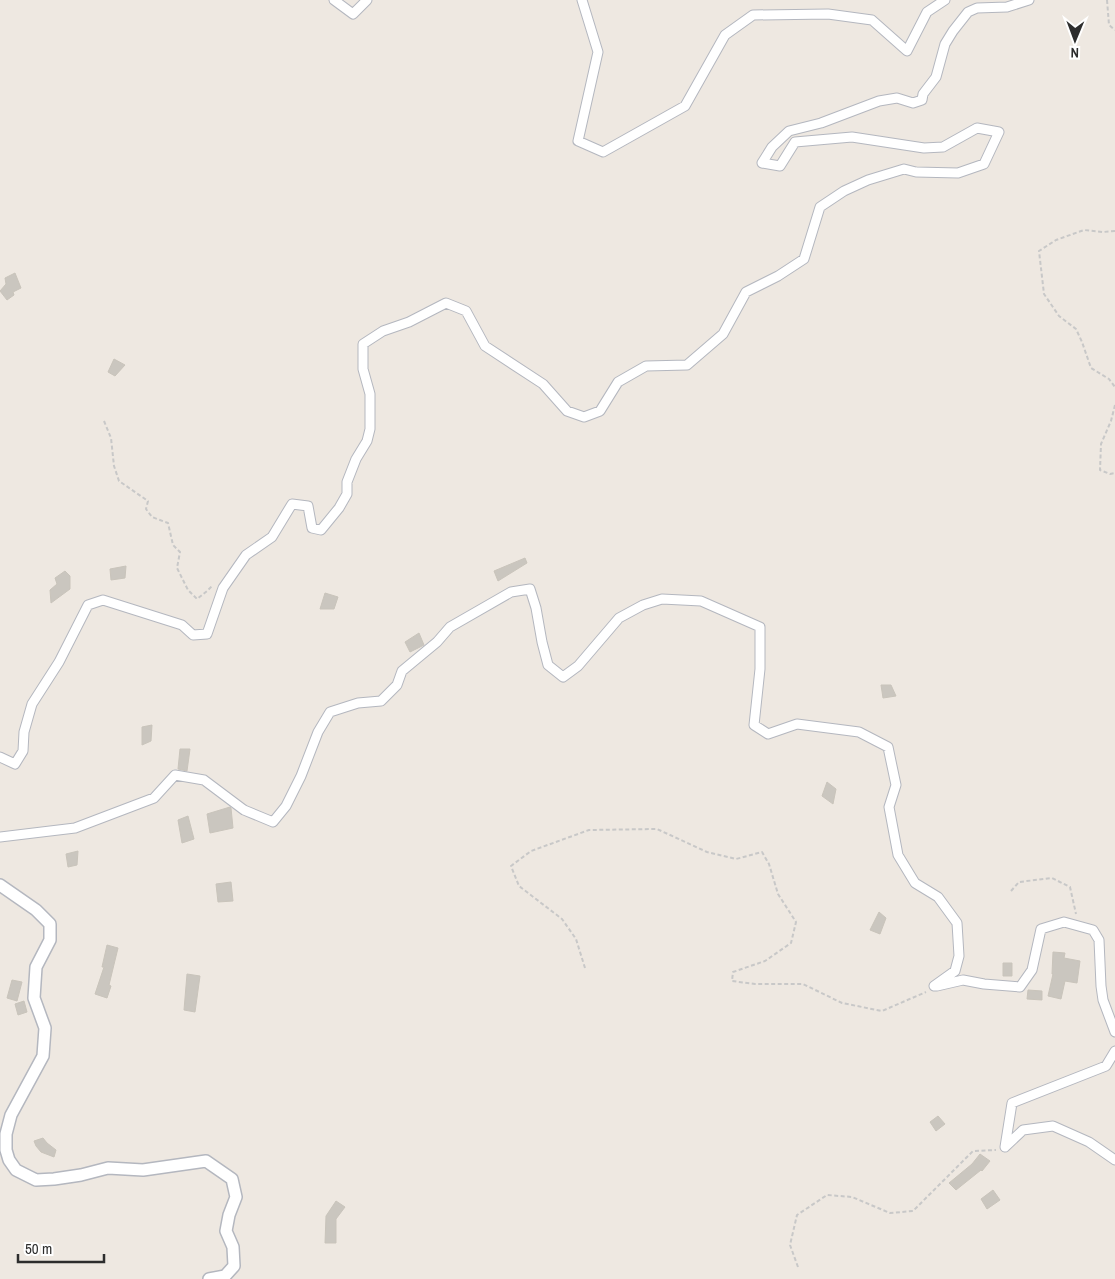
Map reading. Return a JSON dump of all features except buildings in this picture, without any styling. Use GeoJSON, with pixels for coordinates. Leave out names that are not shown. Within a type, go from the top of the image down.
{"type":"FeatureCollection","features":[{"type":"Feature","properties":{"kind":"street"},"geometry":{"type":"LineString","coordinates":[[334,0],[353,14],[367,0]]}},
{"type":"Feature","properties":{"kind":"street"},"geometry":{"type":"LineString","coordinates":[[582,0],[598,52],[578,141],[603,152],[685,106],[725,35],[753,15],[828,14],[872,20],[907,51],[927,12],[945,0]]}},
{"type":"Feature","properties":{"kind":"street"},"geometry":{"type":"LineString","coordinates":[[0,757],[15,764],[23,750],[24,732],[32,704],[59,662],[88,605],[103,600],[182,625],[193,635],[207,634],[223,588],[246,555],[272,537],[292,504],[308,506],[312,528],[321,530],[347,494],[347,482],[356,459],[367,441],[370,429],[370,394],[363,369],[363,344],[383,331],[409,322],[446,303],[466,311],[485,346],[543,384],[567,411],[584,417],[600,411],[618,382],[646,366],[687,365],[723,334],[746,292],[778,276],[804,259],[820,207],[844,191],[868,180],[904,169],[916,172],[958,173],[984,164],[999,132],[977,128],[943,147],[924,148],[852,137],[795,142],[780,166],[762,163],[772,147],[789,131],[820,123],[879,100],[897,98],[913,103],[922,100],[923,94],[936,77],[945,44],[968,12],[977,8],[1007,7],[1029,0]]}},
{"type":"Feature","properties":{"kind":"street"},"geometry":{"type":"LineString","coordinates":[[0,836],[76,828],[154,798],[175,776],[204,780],[244,810],[273,822],[286,806],[301,776],[318,732],[330,712],[358,703],[381,701],[396,685],[402,671],[437,642],[450,627],[511,592],[530,589],[548,664],[563,677],[578,666],[619,618],[643,605],[662,599],[700,601],[760,627],[760,669],[754,725],[768,734],[797,724],[858,732],[888,747],[896,785],[889,807],[898,855],[915,883],[938,897],[957,923],[959,956],[955,971],[934,986]]}},
{"type":"Feature","properties":{"kind":"street"},"geometry":{"type":"LineString","coordinates":[[0,885],[36,910],[50,924],[50,940],[36,967],[34,998],[45,1028],[43,1056],[11,1114],[6,1134],[6,1150],[9,1160],[16,1170],[36,1180],[63,1178],[108,1168],[143,1170],[206,1160],[232,1179],[236,1197],[229,1215],[226,1231],[233,1247],[234,1266],[225,1276],[209,1279]]}},
{"type":"Feature","properties":{"kind":"street"},"geometry":{"type":"LineString","coordinates":[[934,986],[964,980],[1020,987],[1032,970],[1041,930],[1064,922],[1093,930],[1098,940],[1103,1000],[1115,1032]]}},
{"type":"Feature","properties":{"kind":"street"},"geometry":{"type":"LineString","coordinates":[[1005,1148],[1012,1103],[1106,1066],[1115,1051]]}},
{"type":"Feature","properties":{"kind":"street"},"geometry":{"type":"LineString","coordinates":[[1005,1148],[1023,1130],[1053,1126],[1089,1142],[1115,1160]]}},
{"type":"Feature","properties":{"kind":"path"},"geometry":{"type":"LineString","coordinates":[[1107,0],[1109,25],[1115,30]]}},
{"type":"Feature","properties":{"kind":"path"},"geometry":{"type":"LineString","coordinates":[[1115,231],[1084,230],[1056,240],[1039,251],[1044,294],[1059,316],[1076,329],[1091,368],[1110,379],[1115,387]]}},
{"type":"Feature","properties":{"kind":"path"},"geometry":{"type":"LineString","coordinates":[[1115,405],[1111,421],[1101,444],[1100,470],[1110,474],[1115,473]]}},
{"type":"Feature","properties":{"kind":"path"},"geometry":{"type":"LineString","coordinates":[[104,421],[111,438],[114,466],[119,482],[148,501],[146,509],[152,517],[168,523],[173,545],[180,552],[177,568],[188,590],[198,599],[217,580]]}},
{"type":"Feature","properties":{"kind":"path"},"geometry":{"type":"LineString","coordinates":[[585,968],[576,939],[562,919],[519,886],[511,866],[531,851],[589,830],[657,829],[707,852],[736,859],[762,852],[769,864],[778,894],[796,922],[791,943],[765,961],[733,972],[732,981],[756,984],[803,984],[842,1003],[882,1011],[934,986]]}},
{"type":"Feature","properties":{"kind":"path"},"geometry":{"type":"LineString","coordinates":[[1011,891],[1019,882],[1052,878],[1070,887],[1079,926]]}},
{"type":"Feature","properties":{"kind":"path"},"geometry":{"type":"LineString","coordinates":[[798,1267],[790,1245],[797,1215],[827,1195],[852,1197],[890,1213],[913,1211],[974,1151],[993,1151],[1005,1148]]}}]}
